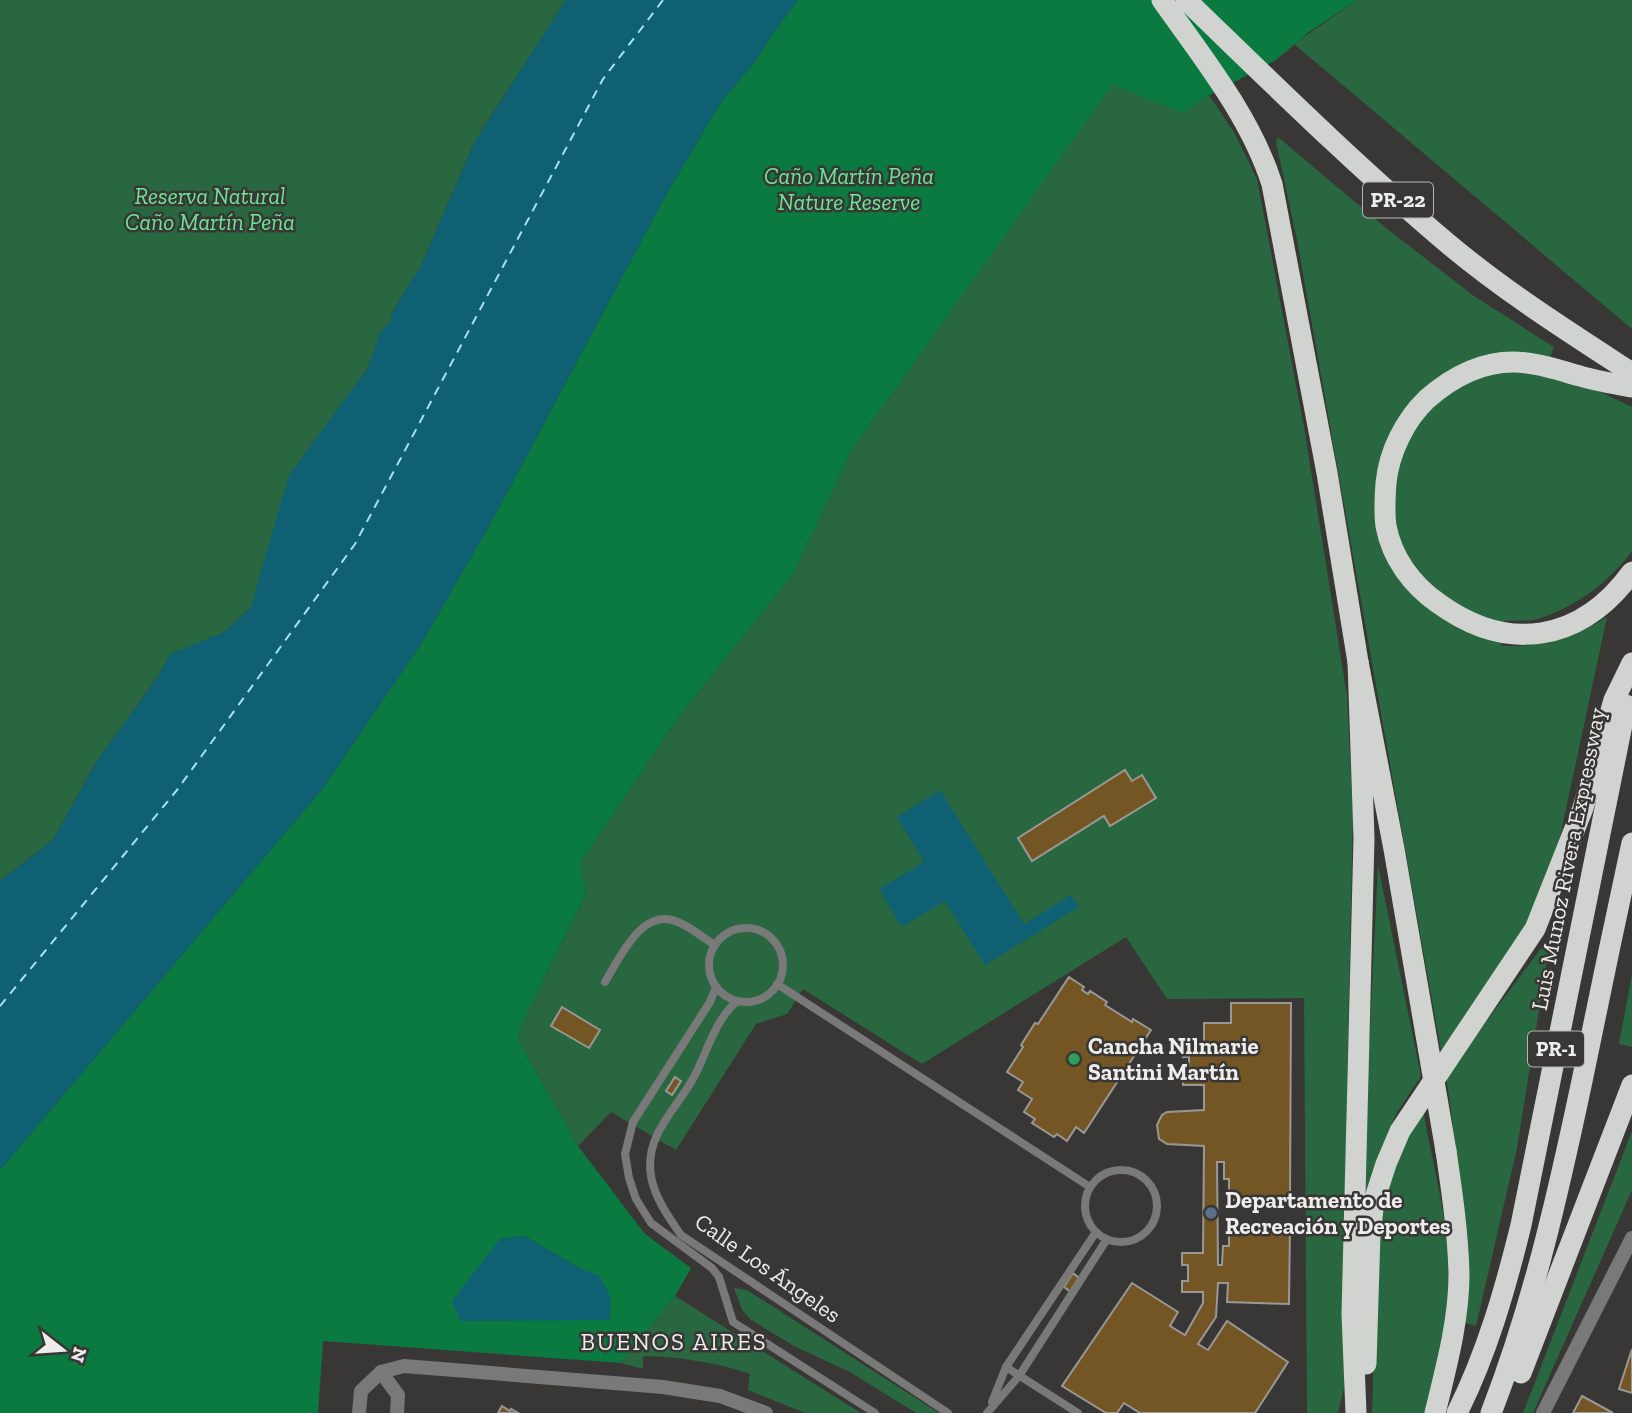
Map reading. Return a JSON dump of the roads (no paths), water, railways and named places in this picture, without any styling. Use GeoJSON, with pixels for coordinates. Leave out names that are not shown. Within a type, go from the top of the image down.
{"type":"FeatureCollection","features":[{"type":"Feature","properties":{"kind":"highway"},"geometry":{"type":"LineString","coordinates":[[1162,0],[1231,98],[1264,161],[1272,184],[1325,459],[1446,1151],[1459,1277],[1454,1324],[1436,1413]]}},
{"type":"Feature","properties":{"kind":"highway","name":"PR-22"},"geometry":{"type":"LineString","coordinates":[[1186,0],[1353,160],[1448,243],[1548,319],[1632,373]]}},
{"type":"Feature","properties":{"kind":"highway"},"geometry":{"type":"LineString","coordinates":[[1632,387],[1538,364],[1514,362],[1484,365],[1448,382],[1419,407],[1396,443],[1387,477],[1386,525],[1404,568],[1423,592],[1463,619],[1504,632],[1544,634],[1582,620],[1599,609],[1632,572]]}},
{"type":"Feature","properties":{"kind":"highway"},"geometry":{"type":"LineString","coordinates":[[1357,1413],[1352,1314],[1364,838],[1359,662]]}},
{"type":"Feature","properties":{"kind":"highway"},"geometry":{"type":"LineString","coordinates":[[1357,1413],[1365,1388],[1370,1234],[1374,1201],[1386,1164],[1400,1130],[1535,929],[1583,808],[1614,700],[1632,663]]}},
{"type":"Feature","properties":{"kind":"highway","name":"Luis Munoz Rivera Expressway"},"geometry":{"type":"LineString","coordinates":[[1457,1413],[1499,1310],[1521,1225],[1632,679]]}},
{"type":"Feature","properties":{"kind":"highway","name":"PR-1"},"geometry":{"type":"LineString","coordinates":[[1493,1413],[1534,1287],[1559,1187],[1632,843]]}},
{"type":"Feature","properties":{"kind":"highway"},"geometry":{"type":"LineString","coordinates":[[1493,1413],[1516,1386],[1632,1085]]}},
{"type":"Feature","properties":{"kind":"street"},"geometry":{"type":"LineString","coordinates":[[1544,1413],[1632,1238]]}},
{"type":"Feature","properties":{"kind":"street"},"geometry":{"type":"LineString","coordinates":[[359,1413],[361,1391],[381,1371],[404,1366],[663,1387],[720,1395],[758,1411]]}},
{"type":"Feature","properties":{"kind":"street"},"geometry":{"type":"LineString","coordinates":[[381,1371],[398,1395],[397,1413]]}},
{"type":"Feature","properties":{"kind":"lane"},"geometry":{"type":"LineString","coordinates":[[605,982],[636,934],[653,922],[676,921],[715,945]]}},
{"type":"Feature","properties":{"kind":"lane"},"geometry":{"type":"LineString","coordinates":[[746,928],[765,933],[781,953],[782,971],[777,984],[764,997],[748,1002],[730,998],[716,987],[709,967],[715,945],[736,929],[746,928]]}},
{"type":"Feature","properties":{"kind":"lane"},"geometry":{"type":"LineString","coordinates":[[777,984],[1090,1187]]}},
{"type":"Feature","properties":{"kind":"lane","name":"Calle Los Ángeles"},"geometry":{"type":"LineString","coordinates":[[716,987],[633,1122],[625,1154],[636,1199],[651,1223],[712,1268],[719,1277],[733,1322],[875,1413]]}},
{"type":"Feature","properties":{"kind":"lane","name":"Calle Los Ángeles"},"geometry":{"type":"LineString","coordinates":[[738,1001],[730,1007],[696,1074],[657,1136],[650,1159],[654,1193],[681,1235],[948,1413]]}},
{"type":"Feature","properties":{"kind":"lane"},"geometry":{"type":"LineString","coordinates":[[1124,1170],[1143,1178],[1154,1194],[1155,1214],[1145,1232],[1127,1241],[1107,1239],[1096,1232],[1086,1214],[1090,1187],[1105,1174],[1124,1170]]}},
{"type":"Feature","properties":{"kind":"lane"},"geometry":{"type":"LineString","coordinates":[[988,1411],[1006,1367],[1096,1232]]}},
{"type":"Feature","properties":{"kind":"lane"},"geometry":{"type":"LineString","coordinates":[[988,1411],[1019,1376],[1107,1239]]}},
{"type":"Feature","properties":{"kind":"lane"},"geometry":{"type":"LineString","coordinates":[[1043,1309],[1057,1318]]}},
{"type":"Feature","properties":{"kind":"lane"},"geometry":{"type":"LineString","coordinates":[[1006,1367],[1079,1413]]}},
{"type":"Feature","properties":{"kind":"water"},"geometry":{"type":"Polygon","coordinates":[[[566,0],[798,0],[757,59],[721,102],[668,191],[494,517],[421,644],[323,788],[0,1170],[0,881],[53,840],[97,761],[157,678],[170,654],[225,632],[251,607],[289,475],[368,368],[380,332],[389,323],[393,311],[421,266],[475,141],[566,0]]]}},
{"type":"Feature","properties":{"kind":"water"},"geometry":{"type":"Polygon","coordinates":[[[940,790],[1024,924],[1071,895],[1079,907],[985,965],[945,901],[902,927],[879,889],[924,862],[897,817],[940,790]]]}},
{"type":"Feature","properties":{"kind":"water"},"geometry":{"type":"Polygon","coordinates":[[[524,1236],[581,1269],[599,1275],[610,1296],[610,1320],[460,1321],[452,1301],[500,1239],[524,1236]]]}},
{"type":"Feature","properties":{"kind":"place","name":"Cancha Nilmarie Santini Martín"},"geometry":{"type":"Point","coordinates":[1074,1059]}},
{"type":"Feature","properties":{"kind":"place","name":"Departamento de Recreación y Deportes"},"geometry":{"type":"Point","coordinates":[1211,1213]}},
{"type":"Feature","properties":{"kind":"district","name":"BUENOS AIRES"},"geometry":{"type":"Point","coordinates":[674,1342]}},
{"type":"Feature","properties":{"kind":"park label","name":"Caño Martín Peña Nature Reserve"},"geometry":{"type":"Point","coordinates":[849,189]}},
{"type":"Feature","properties":{"kind":"park label","name":"Reserva Natural Caño Martín Peña"},"geometry":{"type":"Point","coordinates":[210,209]}}]}
